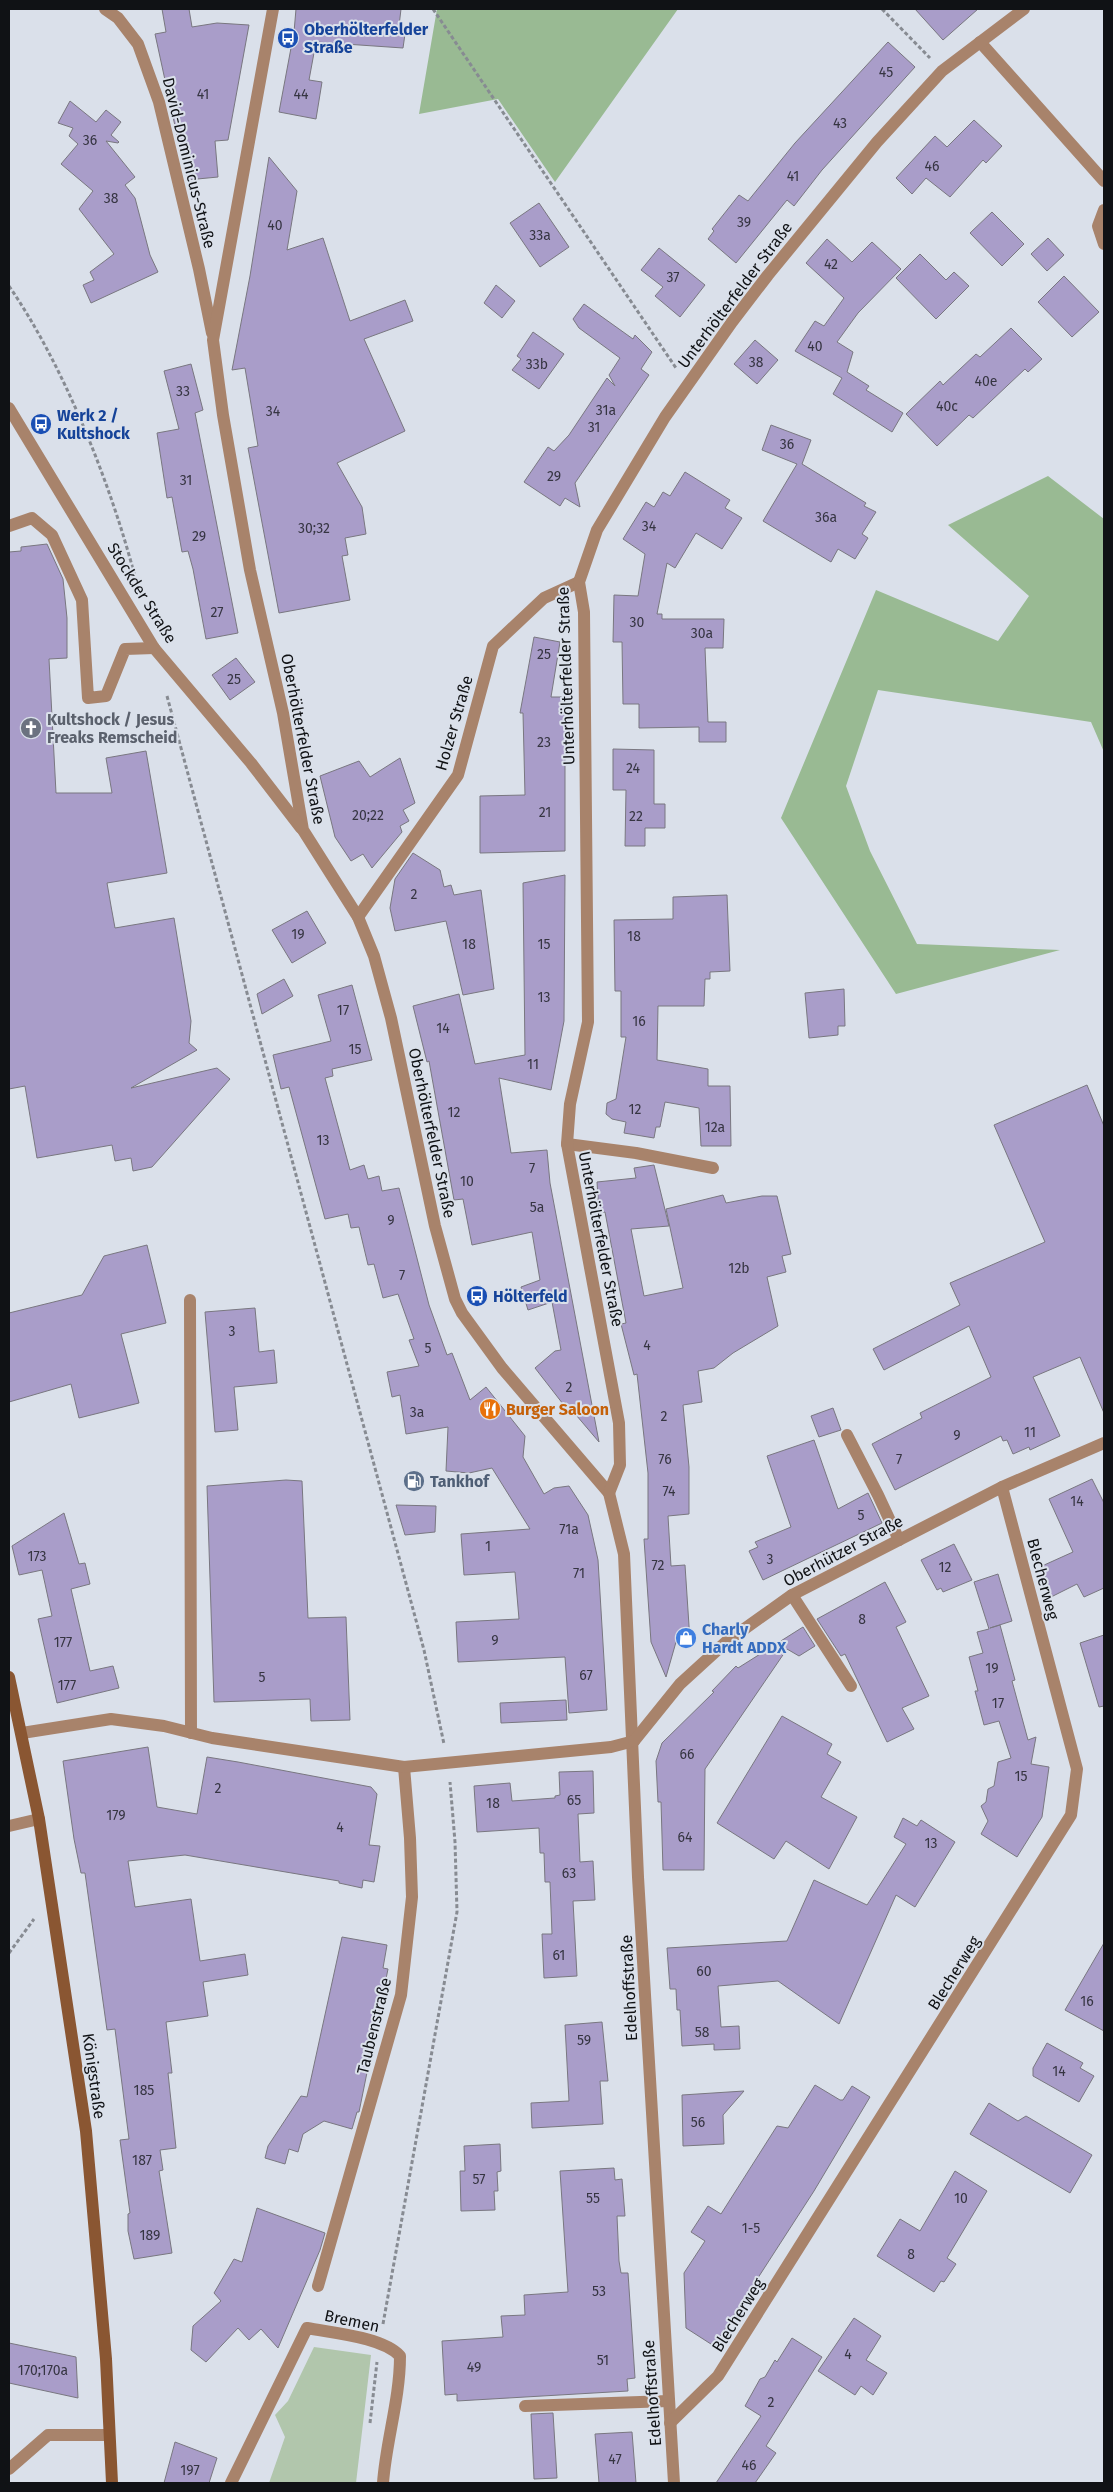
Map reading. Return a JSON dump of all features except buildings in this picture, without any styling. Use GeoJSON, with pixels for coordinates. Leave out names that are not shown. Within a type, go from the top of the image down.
{"type":"FeatureCollection","features":[{"type":"Feature","properties":{"kind":"main road","name":"Königstraße"},"geometry":{"type":"LineString","coordinates":[[9,1677],[39,1819],[86,2131],[105,2349],[112,2483]]}},
{"type":"Feature","properties":{"kind":"street","name":"David-Dominicus-Straße"},"geometry":{"type":"LineString","coordinates":[[105,9],[118,18],[138,44],[159,102],[199,269],[213,340]]}},
{"type":"Feature","properties":{"kind":"street","name":"Oberhölterfelder Straße"},"geometry":{"type":"LineString","coordinates":[[273,9],[213,340],[223,415],[250,570],[283,714],[303,830],[358,917],[374,956],[391,1018],[435,1226],[455,1299],[462,1313],[502,1368],[609,1493]]}},
{"type":"Feature","properties":{"kind":"street","name":"Unterhölterfelder Straße"},"geometry":{"type":"LineString","coordinates":[[609,1493],[620,1465],[619,1423],[567,1144],[570,1104],[588,1022],[584,612],[579,582],[596,530],[626,480],[687,385],[768,274],[877,142],[942,71],[1024,9]]}},
{"type":"Feature","properties":{"kind":"street"},"geometry":{"type":"LineString","coordinates":[[980,42],[1104,181]]}},
{"type":"Feature","properties":{"kind":"street"},"geometry":{"type":"LineString","coordinates":[[1104,210],[1098,226],[1104,244]]}},
{"type":"Feature","properties":{"kind":"street","name":"Stockder Straße"},"geometry":{"type":"LineString","coordinates":[[9,408],[154,648],[251,763],[303,830]]}},
{"type":"Feature","properties":{"kind":"street"},"geometry":{"type":"LineString","coordinates":[[9,526],[32,518],[52,534],[82,600],[88,698],[106,696],[125,649],[154,648]]}},
{"type":"Feature","properties":{"kind":"street","name":"Holzer Straße"},"geometry":{"type":"LineString","coordinates":[[358,917],[458,775],[493,646],[544,598],[579,582]]}},
{"type":"Feature","properties":{"kind":"street"},"geometry":{"type":"LineString","coordinates":[[567,1144],[636,1153],[713,1168]]}},
{"type":"Feature","properties":{"kind":"street"},"geometry":{"type":"LineString","coordinates":[[190,1300],[191,1733]]}},
{"type":"Feature","properties":{"kind":"street"},"geometry":{"type":"LineString","coordinates":[[846,1435],[878,1495],[898,1540]]}},
{"type":"Feature","properties":{"kind":"street","name":"Oberhützer Straße"},"geometry":{"type":"LineString","coordinates":[[634,1741],[680,1684],[726,1642],[792,1595],[1002,1487],[1104,1443]]}},
{"type":"Feature","properties":{"kind":"street","name":"Blecherweg"},"geometry":{"type":"LineString","coordinates":[[670,2423],[718,2376],[1070,1815],[1077,1769],[1002,1487]]}},
{"type":"Feature","properties":{"kind":"street","name":"Edelhoffstraße"},"geometry":{"type":"LineString","coordinates":[[609,1493],[624,1554],[634,1741],[638,1877],[674,2483]]}},
{"type":"Feature","properties":{"kind":"street"},"geometry":{"type":"LineString","coordinates":[[792,1595],[851,1686]]}},
{"type":"Feature","properties":{"kind":"street"},"geometry":{"type":"LineString","coordinates":[[22,1733],[111,1719],[404,1767],[611,1747],[634,1741]]}},
{"type":"Feature","properties":{"kind":"street","name":"Taubenstraße"},"geometry":{"type":"LineString","coordinates":[[318,2286],[401,1995],[412,1897],[410,1838],[404,1767]]}},
{"type":"Feature","properties":{"kind":"street"},"geometry":{"type":"LineString","coordinates":[[9,1826],[39,1819]]}},
{"type":"Feature","properties":{"kind":"street","name":"Bremen"},"geometry":{"type":"LineString","coordinates":[[231,2483],[307,2328],[380,2343],[392,2348],[400,2356],[400,2374],[385,2461],[384,2483]]}},
{"type":"Feature","properties":{"kind":"street"},"geometry":{"type":"LineString","coordinates":[[525,2406],[669,2402]]}},
{"type":"Feature","properties":{"kind":"street"},"geometry":{"type":"LineString","coordinates":[[9,2469],[48,2435],[109,2435]]}},
{"type":"Feature","properties":{"kind":"path"},"geometry":{"type":"LineString","coordinates":[[433,9],[687,385]]}},
{"type":"Feature","properties":{"kind":"path"},"geometry":{"type":"LineString","coordinates":[[882,9],[942,71]]}},
{"type":"Feature","properties":{"kind":"path"},"geometry":{"type":"LineString","coordinates":[[9,286],[24,307],[74,406],[115,510],[137,581]]}},
{"type":"Feature","properties":{"kind":"path"},"geometry":{"type":"LineString","coordinates":[[167,694],[424,1650],[448,1762],[455,1842],[457,1912],[439,2023],[391,2268],[370,2426]]}},
{"type":"Feature","properties":{"kind":"path"},"geometry":{"type":"LineString","coordinates":[[9,1952],[52,1897]]}},
{"type":"Feature","properties":{"kind":"green space"},"geometry":{"type":"Polygon","coordinates":[[[437,9],[678,9],[555,182],[498,99],[419,114],[437,9]]]}},
{"type":"Feature","properties":{"kind":"green space"},"geometry":{"type":"Polygon","coordinates":[[[1048,476],[1104,519],[1104,752],[1091,722],[878,690],[846,786],[870,851],[917,944],[1060,950],[896,994],[781,818],[876,590],[998,641],[1029,596],[948,525],[1048,476]]]}},
{"type":"Feature","properties":{"kind":"green space"},"geometry":{"type":"Polygon","coordinates":[[[314,2347],[371,2355],[356,2483],[269,2483],[285,2437],[275,2415],[288,2401],[314,2347]]]}},
{"type":"Feature","properties":{"kind":"place","name":"Oberhölterfelder Straße"},"geometry":{"type":"Point","coordinates":[288,38]}},
{"type":"Feature","properties":{"kind":"place","name":"Werk 2 / Kultshock"},"geometry":{"type":"Point","coordinates":[41,424]}},
{"type":"Feature","properties":{"kind":"place","name":"Kultshock / Jesus Freaks Remscheid"},"geometry":{"type":"Point","coordinates":[31,728]}},
{"type":"Feature","properties":{"kind":"place","name":"Hölterfeld"},"geometry":{"type":"Point","coordinates":[477,1296]}},
{"type":"Feature","properties":{"kind":"place","name":"Burger Saloon"},"geometry":{"type":"Point","coordinates":[490,1409]}},
{"type":"Feature","properties":{"kind":"place","name":"Tankhof"},"geometry":{"type":"Point","coordinates":[414,1481]}},
{"type":"Feature","properties":{"kind":"place","name":"Charly Hardt ADDX"},"geometry":{"type":"Point","coordinates":[686,1638]}}]}
